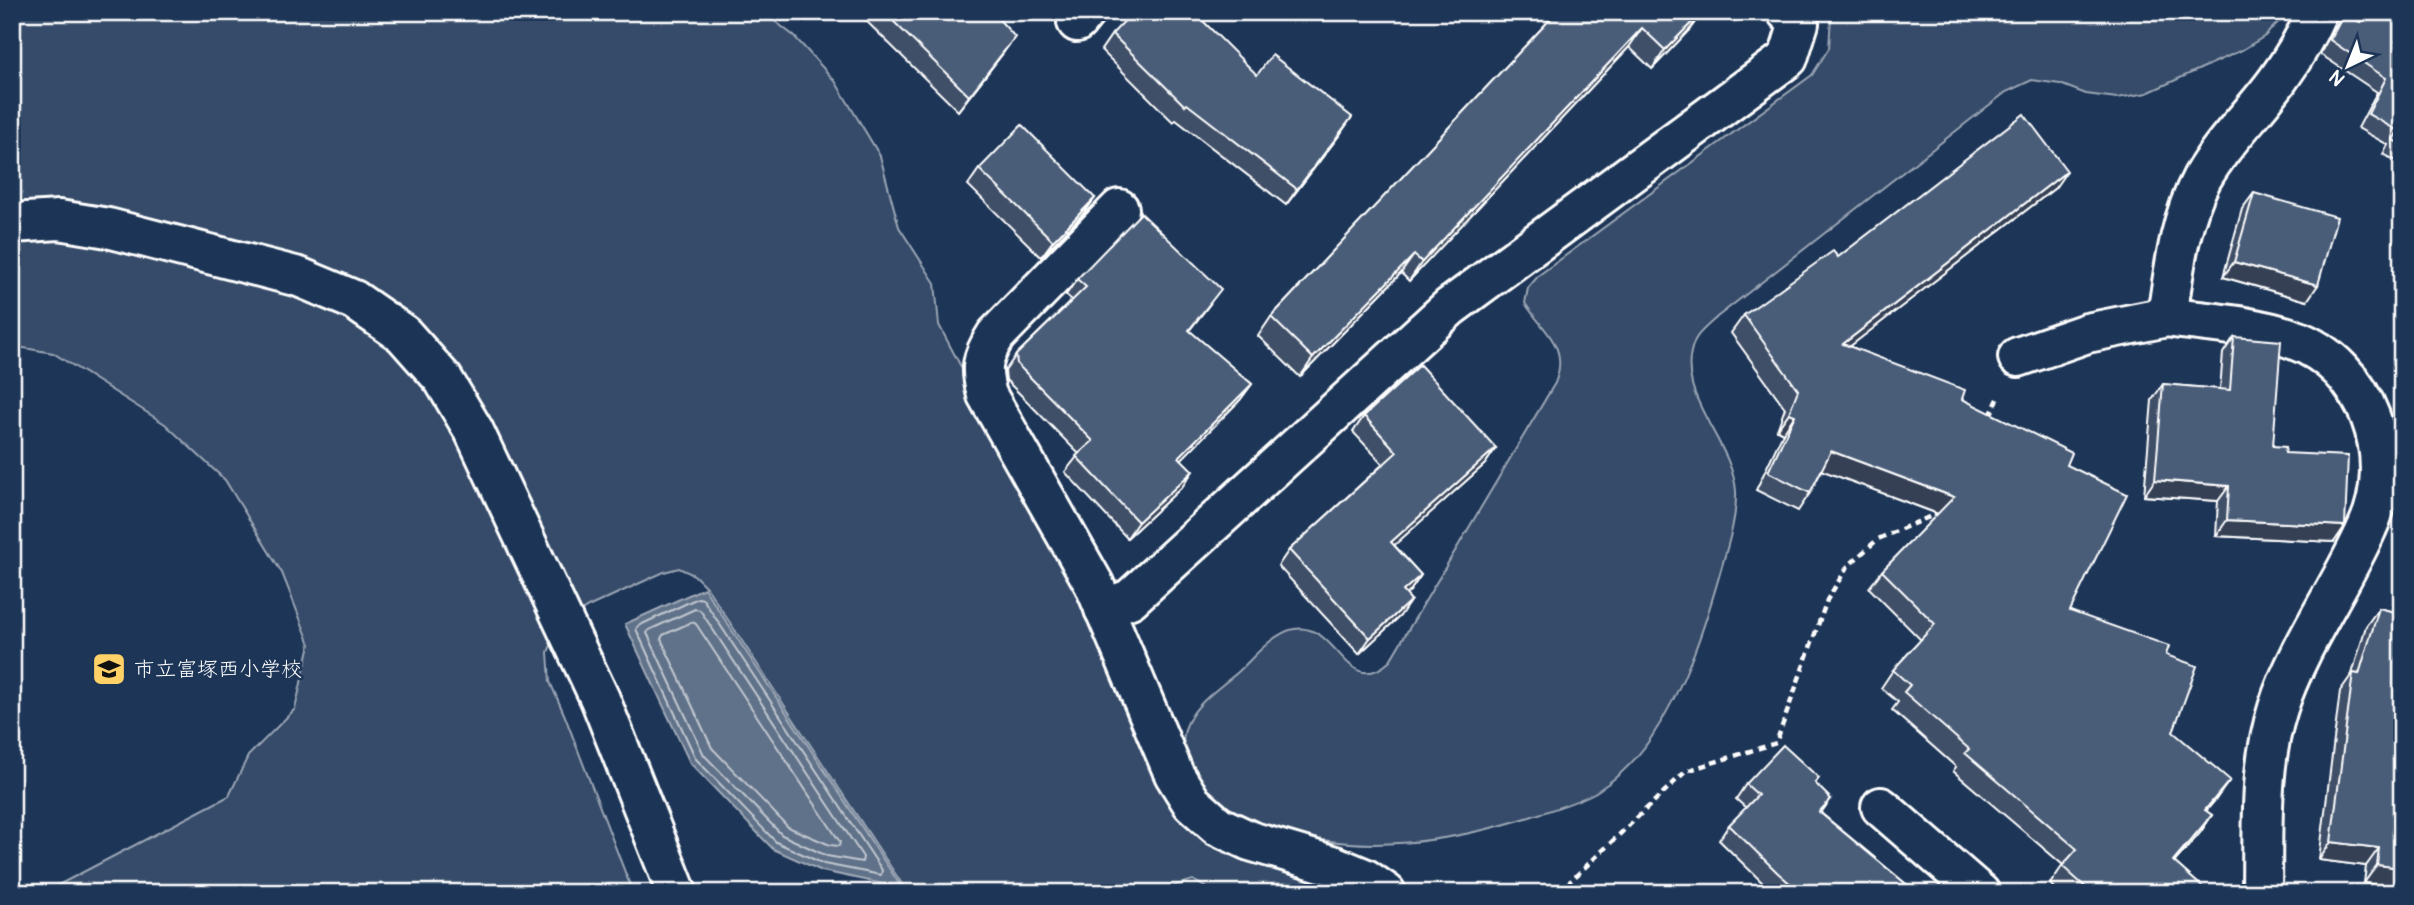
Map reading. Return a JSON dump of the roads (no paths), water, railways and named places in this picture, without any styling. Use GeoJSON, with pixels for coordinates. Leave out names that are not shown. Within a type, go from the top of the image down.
{"type":"FeatureCollection","features":[{"type":"Feature","properties":{"kind":"street"},"geometry":{"type":"LineString","coordinates":[[1104,609],[1130,598],[1450,307],[1788,58],[1798,23],[1787,12]]}},
{"type":"Feature","properties":{"kind":"street"},"geometry":{"type":"LineString","coordinates":[[2167,317],[2175,260],[2185,218],[2202,178],[2227,142],[2277,81],[2301,46],[2317,12]]}},
{"type":"Feature","properties":{"kind":"street"},"geometry":{"type":"LineString","coordinates":[[1119,209],[996,335],[984,353],[981,375],[987,396],[1094,584],[1174,774],[1192,803],[1218,826],[1250,841],[1335,866],[1364,878],[1386,893]]}},
{"type":"Feature","properties":{"kind":"street"},"geometry":{"type":"LineString","coordinates":[[12,223],[59,220],[108,228],[299,277],[354,300],[403,334],[443,379],[474,431],[600,699],[677,893]]}},
{"type":"Feature","properties":{"kind":"street"},"geometry":{"type":"LineString","coordinates":[[2018,356],[2087,334],[2167,317],[2293,339],[2322,354],[2346,376],[2365,402],[2377,433],[2381,464],[2378,496],[2368,526],[2294,671],[2275,721],[2264,787],[2262,893]]}},
{"type":"Feature","properties":{"kind":"street"},"geometry":{"type":"LineString","coordinates":[[1881,807],[1980,893]]}},
{"type":"Feature","properties":{"kind":"water"},"geometry":{"type":"Polygon","coordinates":[[[704,588],[902,888],[822,871],[773,849],[690,763],[625,624],[704,588]]]}},
{"type":"Feature","properties":{"kind":"place","name":"市立富塚西小学校"},"geometry":{"type":"Point","coordinates":[109,669]}}]}
